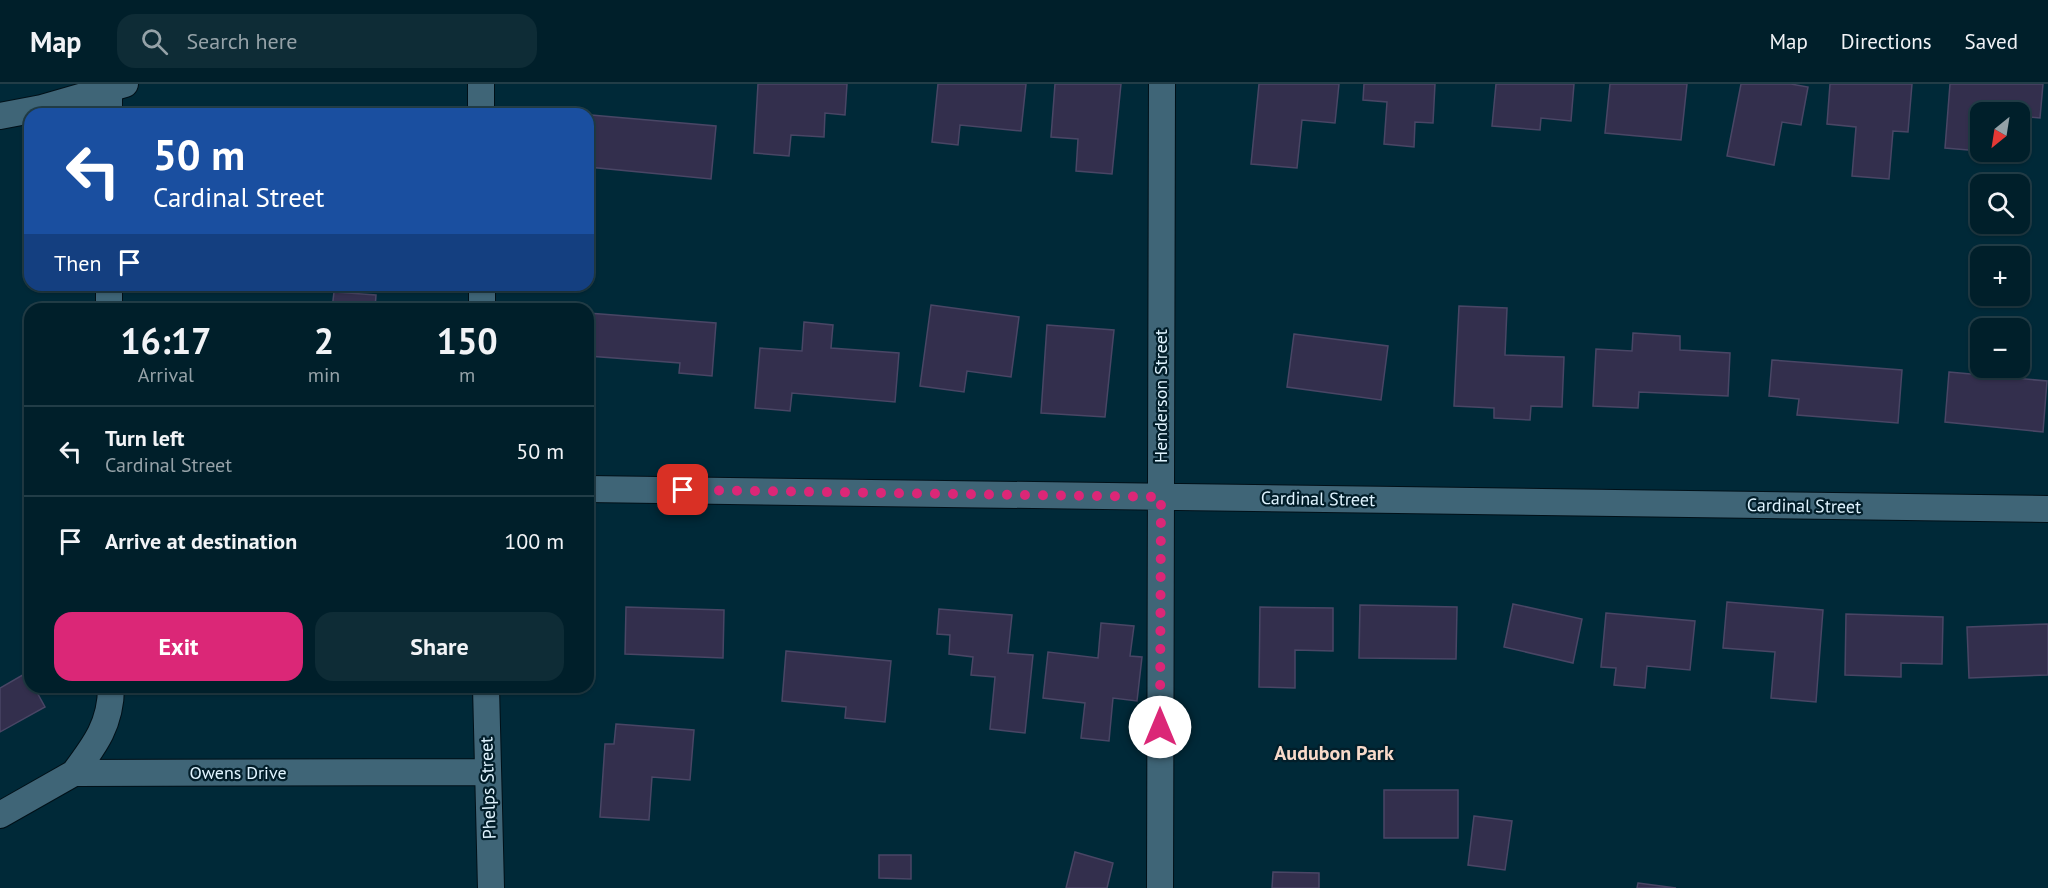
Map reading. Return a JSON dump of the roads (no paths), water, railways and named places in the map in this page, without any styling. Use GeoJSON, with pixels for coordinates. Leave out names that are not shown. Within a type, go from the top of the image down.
{"type":"FeatureCollection","features":[{"type":"Feature","properties":{"kind":"street"},"geometry":{"type":"LineString","coordinates":[[481,84],[481,108]]}},
{"type":"Feature","properties":{"kind":"street","name":"Henderson Street"},"geometry":{"type":"LineString","coordinates":[[1160,888],[1162,84]]}},
{"type":"Feature","properties":{"kind":"street"},"geometry":{"type":"LineString","coordinates":[[0,116],[41,96],[114,96]]}},
{"type":"Feature","properties":{"kind":"street","name":"Cardinal Street"},"geometry":{"type":"LineString","coordinates":[[594,489],[2048,509]]}},
{"type":"Feature","properties":{"kind":"street"},"geometry":{"type":"LineString","coordinates":[[74,773],[100,737],[111,703],[111,693]]}},
{"type":"Feature","properties":{"kind":"street","name":"Phelps Street"},"geometry":{"type":"LineString","coordinates":[[486,693],[491,888]]}},
{"type":"Feature","properties":{"kind":"street","name":"Owens Drive"},"geometry":{"type":"LineString","coordinates":[[0,815],[74,773],[488,772]]}},
{"type":"Feature","properties":{"kind":"district","name":"Audubon Park"},"geometry":{"type":"Point","coordinates":[1334,753]}}]}
